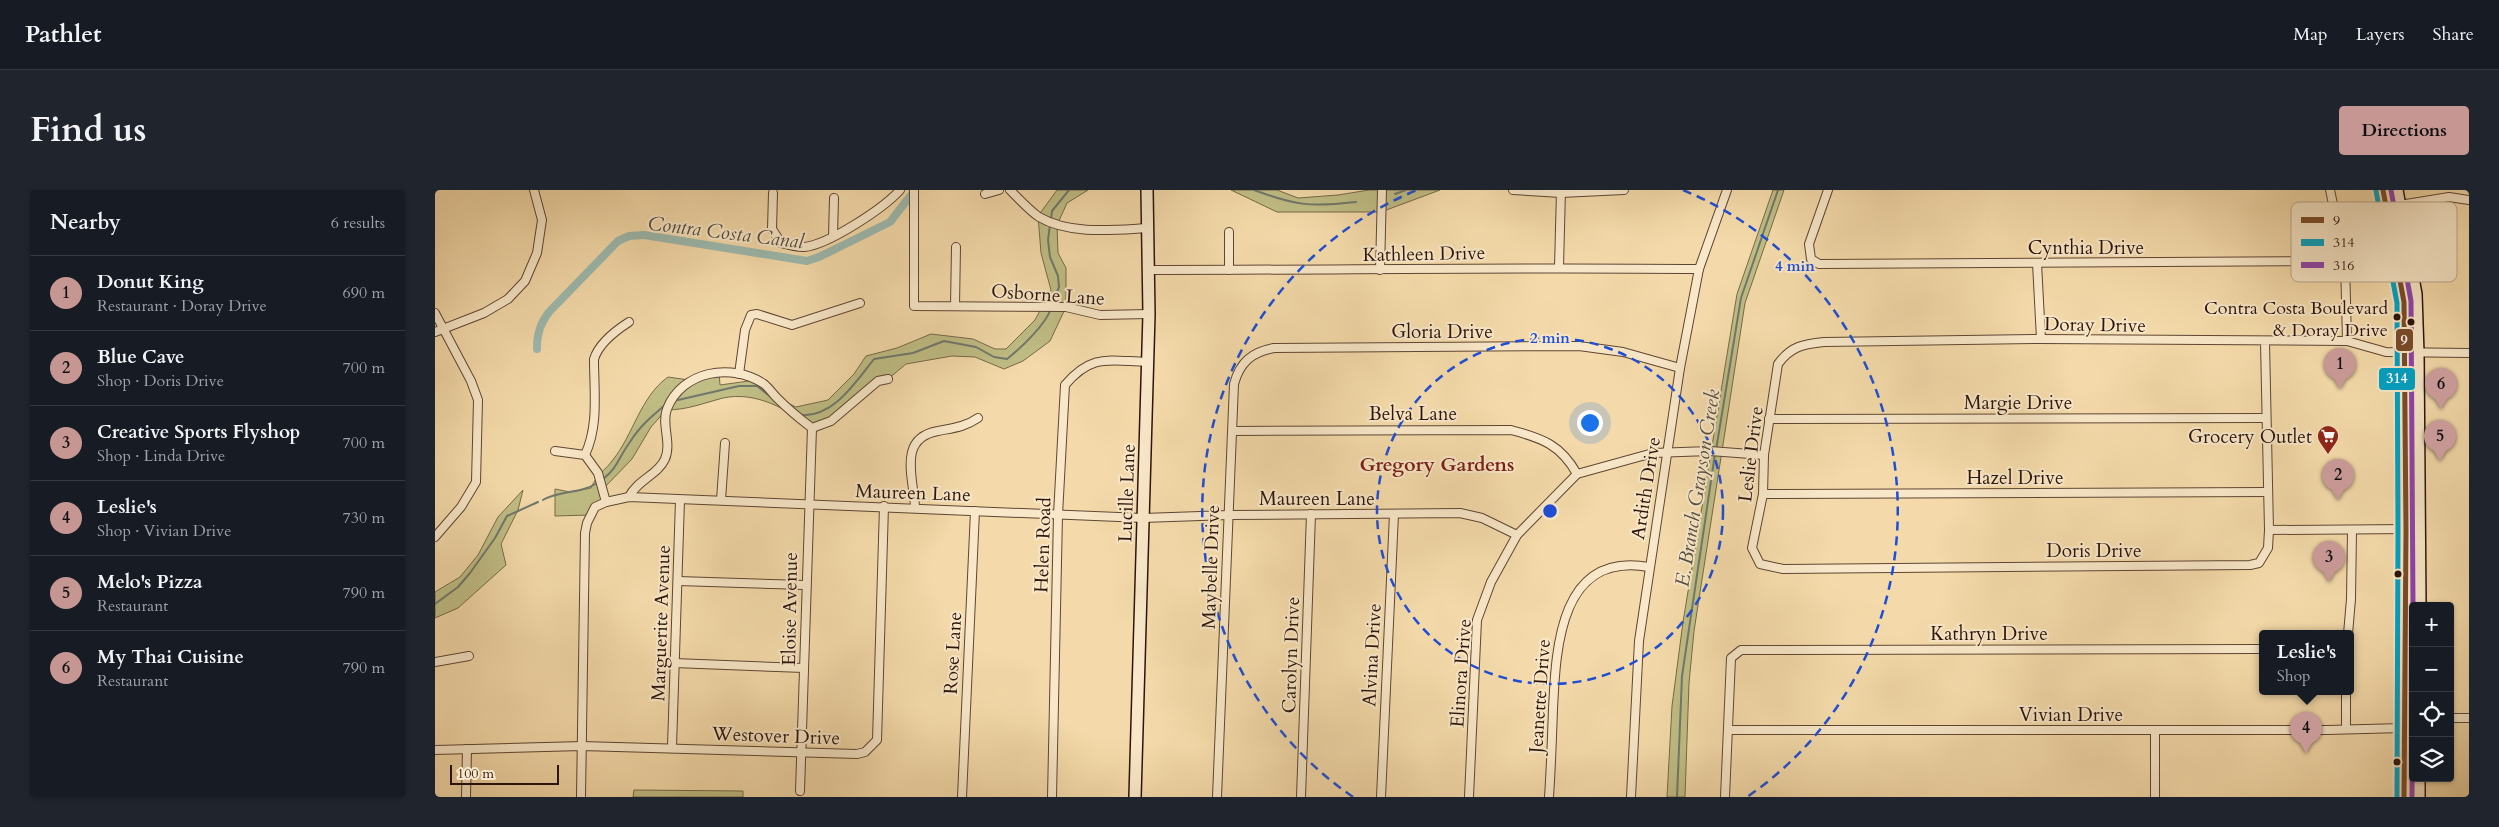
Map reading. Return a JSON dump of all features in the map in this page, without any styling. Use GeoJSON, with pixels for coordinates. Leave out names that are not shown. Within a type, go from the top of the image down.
{"type":"FeatureCollection","features":[{"type":"Feature","properties":{"kind":"main road","name":"Lucille Lane"},"geometry":{"type":"LineString","coordinates":[[1135,797],[1149,314],[1147,190]]}},
{"type":"Feature","properties":{"kind":"main road"},"geometry":{"type":"LineString","coordinates":[[2400,282],[2403,298],[2405,353],[2408,725],[2404,797]]}},
{"type":"Feature","properties":{"kind":"main road"},"geometry":{"type":"LineString","coordinates":[[2414,282],[2419,353],[2420,602]]}},
{"type":"Feature","properties":{"kind":"main road"},"geometry":{"type":"LineString","coordinates":[[2419,782],[2419,797]]}},
{"type":"Feature","properties":{"kind":"street"},"geometry":{"type":"LineString","coordinates":[[439,330],[484,313],[508,299],[525,282],[537,253],[542,220],[534,190]]}},
{"type":"Feature","properties":{"kind":"street"},"geometry":{"type":"LineString","coordinates":[[773,192],[772,229],[781,243],[803,247],[814,245],[833,236],[881,208],[900,190]]}},
{"type":"Feature","properties":{"kind":"street","name":"Osborne Lane"},"geometry":{"type":"LineString","coordinates":[[914,190],[914,306],[1066,307],[1100,315],[1149,314]]}},
{"type":"Feature","properties":{"kind":"street"},"geometry":{"type":"LineString","coordinates":[[985,194],[999,190]]}},
{"type":"Feature","properties":{"kind":"street"},"geometry":{"type":"LineString","coordinates":[[1010,190],[1038,216],[1057,225],[1075,229],[1147,228]]}},
{"type":"Feature","properties":{"kind":"street"},"geometry":{"type":"LineString","coordinates":[[1380,270],[1382,190]]}},
{"type":"Feature","properties":{"kind":"street"},"geometry":{"type":"LineString","coordinates":[[1513,190],[1561,192],[1624,190]]}},
{"type":"Feature","properties":{"kind":"street","name":"Ardith Drive"},"geometry":{"type":"LineString","coordinates":[[1631,797],[1639,641],[1680,368],[1699,269],[1727,190]]}},
{"type":"Feature","properties":{"kind":"street","name":"Cynthia Drive"},"geometry":{"type":"LineString","coordinates":[[1828,190],[1809,244],[1811,259],[1828,265],[2291,262]]}},
{"type":"Feature","properties":{"kind":"street"},"geometry":{"type":"LineString","coordinates":[[1559,267],[1561,192]]}},
{"type":"Feature","properties":{"kind":"street"},"geometry":{"type":"LineString","coordinates":[[2384,194],[2396,202]]}},
{"type":"Feature","properties":{"kind":"street"},"geometry":{"type":"LineString","coordinates":[[2418,202],[2449,197],[2469,200]]}},
{"type":"Feature","properties":{"kind":"street"},"geometry":{"type":"LineString","coordinates":[[833,236],[834,198]]}},
{"type":"Feature","properties":{"kind":"street"},"geometry":{"type":"LineString","coordinates":[[1229,232],[1229,270]]}},
{"type":"Feature","properties":{"kind":"street"},"geometry":{"type":"LineString","coordinates":[[955,306],[956,247]]}},
{"type":"Feature","properties":{"kind":"street"},"geometry":{"type":"LineString","coordinates":[[2037,264],[2041,339]]}},
{"type":"Feature","properties":{"kind":"street","name":"Kathleen Drive"},"geometry":{"type":"LineString","coordinates":[[1149,270],[1380,270],[1559,267],[1699,269]]}},
{"type":"Feature","properties":{"kind":"street"},"geometry":{"type":"LineString","coordinates":[[2346,282],[2347,341]]}},
{"type":"Feature","properties":{"kind":"street"},"geometry":{"type":"LineString","coordinates":[[739,374],[744,354],[745,330],[751,315],[757,314],[792,325],[859,302]]}},
{"type":"Feature","properties":{"kind":"street"},"geometry":{"type":"LineString","coordinates":[[435,313],[439,330],[471,380],[478,400],[478,467],[476,482],[470,494],[435,537]]}},
{"type":"Feature","properties":{"kind":"street"},"geometry":{"type":"LineString","coordinates":[[585,455],[593,439],[595,428],[594,359],[597,351],[616,330],[629,322]]}},
{"type":"Feature","properties":{"kind":"street","name":"Doray Drive"},"geometry":{"type":"LineString","coordinates":[[1778,364],[1787,352],[1797,346],[1824,342],[2041,339],[2265,342],[2347,341],[2377,351],[2469,353]]}},
{"type":"Feature","properties":{"kind":"street"},"geometry":{"type":"LineString","coordinates":[[2265,342],[2269,530],[2420,529]]}},
{"type":"Feature","properties":{"kind":"street","name":"Gloria Drive"},"geometry":{"type":"LineString","coordinates":[[1261,350],[1284,348],[1579,346],[1623,352],[1680,368]]}},
{"type":"Feature","properties":{"kind":"street","name":"Maybelle Drive"},"geometry":{"type":"LineString","coordinates":[[1217,797],[1234,384],[1237,372],[1252,354],[1261,350]]}},
{"type":"Feature","properties":{"kind":"street","name":"Helen Road"},"geometry":{"type":"LineString","coordinates":[[1052,797],[1058,514],[1065,385],[1088,364],[1105,361],[1147,362]]}},
{"type":"Feature","properties":{"kind":"street","name":"Leslie Drive"},"geometry":{"type":"LineString","coordinates":[[1752,548],[1763,494],[1764,455],[1778,364]]}},
{"type":"Feature","properties":{"kind":"street"},"geometry":{"type":"LineString","coordinates":[[629,497],[633,488],[661,465],[666,457],[666,410],[677,392],[689,380],[719,372],[739,374],[765,385],[812,428],[831,421],[878,381],[888,379]]}},
{"type":"Feature","properties":{"kind":"street"},"geometry":{"type":"LineString","coordinates":[[915,507],[911,451],[916,440],[926,433],[967,426],[978,418]]}},
{"type":"Feature","properties":{"kind":"street","name":"Margie Drive"},"geometry":{"type":"LineString","coordinates":[[1769,418],[2266,418]]}},
{"type":"Feature","properties":{"kind":"street","name":"Eloise Avenue"},"geometry":{"type":"LineString","coordinates":[[800,791],[805,585],[812,428]]}},
{"type":"Feature","properties":{"kind":"street","name":"Belva Lane"},"geometry":{"type":"LineString","coordinates":[[1233,431],[1511,430],[1529,434],[1555,446],[1568,459],[1577,474]]}},
{"type":"Feature","properties":{"kind":"street"},"geometry":{"type":"LineString","coordinates":[[721,500],[725,443]]}},
{"type":"Feature","properties":{"kind":"street"},"geometry":{"type":"LineString","coordinates":[[1577,474],[1653,453],[1710,451],[1764,455]]}},
{"type":"Feature","properties":{"kind":"street"},"geometry":{"type":"LineString","coordinates":[[555,452],[585,455],[598,473],[606,502],[595,508],[587,523],[585,533],[581,797]]}},
{"type":"Feature","properties":{"kind":"street","name":"Elinora Drive"},"geometry":{"type":"LineString","coordinates":[[1469,797],[1477,620],[1491,582],[1517,536],[1577,474]]}},
{"type":"Feature","properties":{"kind":"street","name":"Hazel Drive"},"geometry":{"type":"LineString","coordinates":[[1763,494],[2267,492]]}},
{"type":"Feature","properties":{"kind":"street","name":"Maureen Lane"},"geometry":{"type":"LineString","coordinates":[[606,502],[629,497],[915,507],[1143,518],[1229,514],[1470,514],[1517,536]]}},
{"type":"Feature","properties":{"kind":"street","name":"Marguerite Avenue"},"geometry":{"type":"LineString","coordinates":[[672,747],[680,500]]}},
{"type":"Feature","properties":{"kind":"street","name":"Westover Drive"},"geometry":{"type":"LineString","coordinates":[[435,750],[582,746],[672,747],[857,754],[865,752],[877,740],[885,506]]}},
{"type":"Feature","properties":{"kind":"street","name":"Rose Lane"},"geometry":{"type":"LineString","coordinates":[[962,797],[975,511]]}},
{"type":"Feature","properties":{"kind":"street","name":"Carolyn Drive"},"geometry":{"type":"LineString","coordinates":[[1301,797],[1311,514]]}},
{"type":"Feature","properties":{"kind":"street","name":"Alvina Drive"},"geometry":{"type":"LineString","coordinates":[[1381,797],[1394,514]]}},
{"type":"Feature","properties":{"kind":"street","name":"Doris Drive"},"geometry":{"type":"LineString","coordinates":[[1752,548],[1760,564],[1783,569],[2249,565],[2259,563],[2266,555],[2269,530]]}},
{"type":"Feature","properties":{"kind":"street"},"geometry":{"type":"LineString","coordinates":[[2348,630],[2351,599],[2351,530]]}},
{"type":"Feature","properties":{"kind":"street","name":"Jeanette Drive"},"geometry":{"type":"LineString","coordinates":[[1549,797],[1556,653],[1564,619],[1575,596],[1591,578],[1610,568],[1622,565],[1649,567]]}},
{"type":"Feature","properties":{"kind":"street"},"geometry":{"type":"LineString","coordinates":[[678,581],[805,585]]}},
{"type":"Feature","properties":{"kind":"street","name":"Kathryn Drive"},"geometry":{"type":"LineString","coordinates":[[1727,730],[1731,658],[1741,650],[2259,649]]}},
{"type":"Feature","properties":{"kind":"street"},"geometry":{"type":"LineString","coordinates":[[435,662],[469,656]]}},
{"type":"Feature","properties":{"kind":"street"},"geometry":{"type":"LineString","coordinates":[[674,663],[804,668]]}},
{"type":"Feature","properties":{"kind":"street"},"geometry":{"type":"LineString","coordinates":[[2346,695],[2346,728]]}},
{"type":"Feature","properties":{"kind":"street"},"geometry":{"type":"LineString","coordinates":[[2454,718],[2469,718]]}},
{"type":"Feature","properties":{"kind":"street","name":"Vivian Drive"},"geometry":{"type":"LineString","coordinates":[[1727,730],[2155,730],[2346,728],[2408,725]]}},
{"type":"Feature","properties":{"kind":"street"},"geometry":{"type":"LineString","coordinates":[[1725,797],[1727,730]]}},
{"type":"Feature","properties":{"kind":"street"},"geometry":{"type":"LineString","coordinates":[[2155,730],[2155,797]]}},
{"type":"Feature","properties":{"kind":"street"},"geometry":{"type":"LineString","coordinates":[[466,797],[467,749]]}},
{"type":"Feature","properties":{"kind":"shaded area"},"geometry":{"type":"Polygon","coordinates":[[[1057,190],[1088,190],[1067,203],[1057,225],[1058,253],[1066,268],[1066,307],[1050,341],[1023,361],[1004,369],[975,357],[952,356],[906,364],[888,379],[878,381],[831,421],[812,428],[782,408],[759,399],[747,397],[723,398],[688,408],[666,410],[651,427],[632,459],[603,489],[606,502],[590,515],[555,516],[555,489],[570,492],[591,488],[596,478],[620,450],[644,405],[658,385],[668,377],[689,380],[719,372],[720,385],[756,380],[777,398],[796,407],[828,400],[854,374],[866,356],[897,348],[931,334],[973,339],[995,349],[1006,349],[1035,320],[1051,290],[1041,253],[1038,216],[1057,190]]]}},
{"type":"Feature","properties":{"kind":"shaded area"},"geometry":{"type":"Polygon","coordinates":[[[1231,190],[1277,190],[1298,198],[1369,190],[1440,190],[1381,212],[1277,212],[1231,190]]]}},
{"type":"Feature","properties":{"kind":"shaded area"},"geometry":{"type":"Polygon","coordinates":[[[1773,190],[1784,190],[1745,303],[1694,631],[1689,683],[1685,797],[1667,797],[1672,706],[1683,622],[1737,294],[1773,190]]]}},
{"type":"Feature","properties":{"kind":"shaded area"},"geometry":{"type":"Polygon","coordinates":[[[523,490],[518,510],[501,544],[506,565],[458,608],[435,618],[435,592],[460,577],[478,555],[498,517],[523,490]]]}},
{"type":"Feature","properties":{"kind":"shaded area"},"geometry":{"type":"Polygon","coordinates":[[[634,790],[743,791],[743,797],[633,797],[634,790]]]}},
{"type":"Feature","properties":{"kind":"waterway","name":"Contra Costa Canal"},"geometry":{"type":"LineString","coordinates":[[537,349],[540,329],[549,312],[618,241],[629,236],[644,235],[807,261],[890,222],[915,190]]}},
{"type":"Feature","properties":{"kind":"waterway"},"geometry":{"type":"LineString","coordinates":[[1051,220],[1052,211],[1069,190]]}},
{"type":"Feature","properties":{"kind":"waterway"},"geometry":{"type":"LineString","coordinates":[[1254,190],[1304,204],[1356,202]]}},
{"type":"Feature","properties":{"kind":"waterway"},"geometry":{"type":"LineString","coordinates":[[1395,194],[1406,190]]}},
{"type":"Feature","properties":{"kind":"waterway","name":"E. Branch Grayson Creek"},"geometry":{"type":"LineString","coordinates":[[1716,450],[1741,298],[1778,190]]}},
{"type":"Feature","properties":{"kind":"waterway"},"geometry":{"type":"LineString","coordinates":[[1050,224],[1048,240],[1050,257],[1058,276],[1059,287],[1052,304]]}},
{"type":"Feature","properties":{"kind":"waterway"},"geometry":{"type":"LineString","coordinates":[[800,415],[823,411],[833,405],[851,388],[874,359],[913,353],[944,341],[976,347],[994,357],[1007,359],[1038,329],[1051,309]]}},
{"type":"Feature","properties":{"kind":"waterway"},"geometry":{"type":"LineString","coordinates":[[678,400],[739,386],[757,386],[771,397]]}},
{"type":"Feature","properties":{"kind":"waterway"},"geometry":{"type":"LineString","coordinates":[[603,479],[615,466],[637,431],[665,405]]}},
{"type":"Feature","properties":{"kind":"waterway","name":"E. Branch Grayson Creek"},"geometry":{"type":"LineString","coordinates":[[1677,797],[1682,676],[1715,454]]}},
{"type":"Feature","properties":{"kind":"waterway"},"geometry":{"type":"LineString","coordinates":[[543,500],[584,489],[597,483]]}},
{"type":"Feature","properties":{"kind":"waterway"},"geometry":{"type":"LineString","coordinates":[[435,604],[458,587],[470,573],[495,538],[507,516],[538,502]]}},
{"type":"Feature","properties":{"kind":"transit line","name":"9"},"geometry":{"type":"LineString","coordinates":[[2383,190],[2385,202]]}},
{"type":"Feature","properties":{"kind":"transit line","name":"316"},"geometry":{"type":"LineString","coordinates":[[2391,190],[2393,202]]}},
{"type":"Feature","properties":{"kind":"transit line","name":"314"},"geometry":{"type":"LineString","coordinates":[[2376,191],[2378,202]]}},
{"type":"Feature","properties":{"kind":"transit line","name":"314"},"geometry":{"type":"LineString","coordinates":[[2393,282],[2397,303],[2397,797]]}},
{"type":"Feature","properties":{"kind":"transit line","name":"9"},"geometry":{"type":"LineString","coordinates":[[2400,282],[2404,302],[2406,530],[2404,797]]}},
{"type":"Feature","properties":{"kind":"transit line","name":"316"},"geometry":{"type":"LineString","coordinates":[[2408,282],[2411,301],[2413,602]]}},
{"type":"Feature","properties":{"kind":"transit line","name":"316"},"geometry":{"type":"LineString","coordinates":[[2412,797],[2413,647]]}},
{"type":"Feature","properties":{"kind":"place","name":"Contra Costa Boulevard & Doray Drive"},"geometry":{"type":"Point","coordinates":[2397,317]}},
{"type":"Feature","properties":{"kind":"place","name":"Donut King"},"geometry":{"type":"Point","coordinates":[2340,389]}},
{"type":"Feature","properties":{"kind":"place","name":"My Thai Cuisine"},"geometry":{"type":"Point","coordinates":[2441,409]}},
{"type":"Feature","properties":{"kind":"place","name":"Grocery Outlet"},"geometry":{"type":"Point","coordinates":[2328,455]}},
{"type":"Feature","properties":{"kind":"place","name":"Melo's Pizza"},"geometry":{"type":"Point","coordinates":[2440,461]}},
{"type":"Feature","properties":{"kind":"place","name":"Blue Cave"},"geometry":{"type":"Point","coordinates":[2338,500]}},
{"type":"Feature","properties":{"kind":"place","name":"Creative Sports Flyshop"},"geometry":{"type":"Point","coordinates":[2329,582]}},
{"type":"Feature","properties":{"kind":"place","name":"Leslie's"},"geometry":{"type":"Point","coordinates":[2306,753]}},
{"type":"Feature","properties":{"kind":"district","name":"Gregory Gardens"},"geometry":{"type":"Point","coordinates":[1437,464]}}]}
